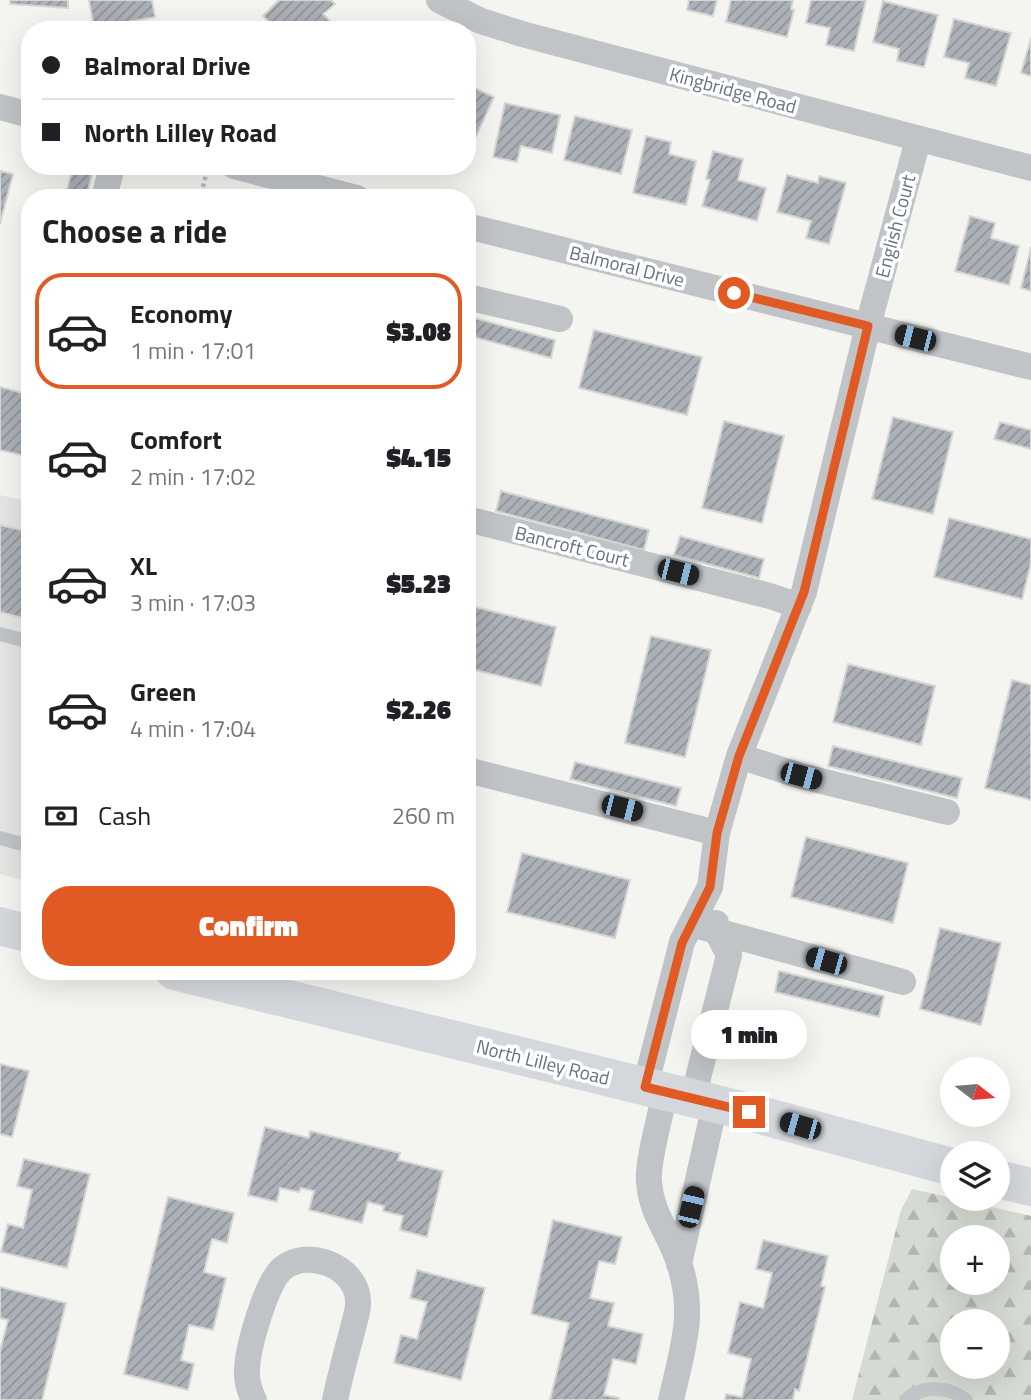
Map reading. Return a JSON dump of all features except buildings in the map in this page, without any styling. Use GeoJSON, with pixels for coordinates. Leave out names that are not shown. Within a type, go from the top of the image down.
{"type":"FeatureCollection","features":[{"type":"Feature","properties":{"kind":"street","name":"Kingbridge Road"},"geometry":{"type":"LineString","coordinates":[[439,0],[481,21],[522,34],[1031,169]]}},
{"type":"Feature","properties":{"kind":"street"},"geometry":{"type":"LineString","coordinates":[[0,107],[21,113]]}},
{"type":"Feature","properties":{"kind":"street","name":"English Court"},"geometry":{"type":"LineString","coordinates":[[679,1095],[682,943],[710,887],[717,833],[739,756],[799,606],[822,523],[870,319],[918,140]]}},
{"type":"Feature","properties":{"kind":"street"},"geometry":{"type":"LineString","coordinates":[[269,175],[322,189]]}},
{"type":"Feature","properties":{"kind":"street","name":"Balmoral Drive"},"geometry":{"type":"LineString","coordinates":[[476,228],[870,319],[1031,367]]}},
{"type":"Feature","properties":{"kind":"street"},"geometry":{"type":"LineString","coordinates":[[476,299],[560,320]]}},
{"type":"Feature","properties":{"kind":"street","name":"Bancroft Court"},"geometry":{"type":"LineString","coordinates":[[476,521],[799,606]]}},
{"type":"Feature","properties":{"kind":"street"},"geometry":{"type":"LineString","coordinates":[[739,756],[801,776],[947,813]]}},
{"type":"Feature","properties":{"kind":"street"},"geometry":{"type":"LineString","coordinates":[[476,771],[717,833]]}},
{"type":"Feature","properties":{"kind":"street"},"geometry":{"type":"LineString","coordinates":[[671,1400],[688,1324],[685,1282],[680,1264],[652,1205],[649,1178],[729,956],[717,932],[710,887]]}},
{"type":"Feature","properties":{"kind":"street"},"geometry":{"type":"LineString","coordinates":[[691,924],[903,982]]}},
{"type":"Feature","properties":{"kind":"street"},"geometry":{"type":"LineString","coordinates":[[0,926],[21,932]]}},
{"type":"Feature","properties":{"kind":"street","name":"North Lilley Road"},"geometry":{"type":"LineString","coordinates":[[248,981],[940,1164]]}},
{"type":"Feature","properties":{"kind":"street"},"geometry":{"type":"LineString","coordinates":[[679,1095],[680,1264]]}},
{"type":"Feature","properties":{"kind":"street"},"geometry":{"type":"LineString","coordinates":[[1010,1182],[1031,1187]]}},
{"type":"Feature","properties":{"kind":"street"},"geometry":{"type":"LineString","coordinates":[[254,1400],[248,1388],[247,1369],[265,1296],[275,1275],[286,1266],[304,1261],[323,1261],[339,1269],[353,1282],[358,1299],[335,1400]]}},
{"type":"Feature","properties":{"kind":"lane"},"geometry":{"type":"LineString","coordinates":[[0,634],[21,640]]}},
{"type":"Feature","properties":{"kind":"lane"},"geometry":{"type":"LineString","coordinates":[[0,838],[21,844]]}},
{"type":"Feature","properties":{"kind":"lane"},"geometry":{"type":"LineString","coordinates":[[906,1400],[923,1390],[938,1389],[952,1392],[966,1400]]}},
{"type":"Feature","properties":{"kind":"path"},"geometry":{"type":"LineString","coordinates":[[203,187],[207,175]]}},
{"type":"Feature","properties":{"kind":"shaded area"},"geometry":{"type":"Polygon","coordinates":[[[0,495],[21,500],[21,880],[0,874],[0,495]]]}},
{"type":"Feature","properties":{"kind":"green space"},"geometry":{"type":"Polygon","coordinates":[[[912,1189],[940,1195],[940,1211],[1009,1211],[1031,1216],[1031,1400],[852,1400],[901,1210],[912,1189]]]}},
{"type":"Feature","properties":{"kind":"route"},"geometry":{"type":"LineString","coordinates":[[734,293],[868,326],[804,592],[739,756],[717,833],[710,887],[682,943],[645,1087],[749,1112]]}}]}
